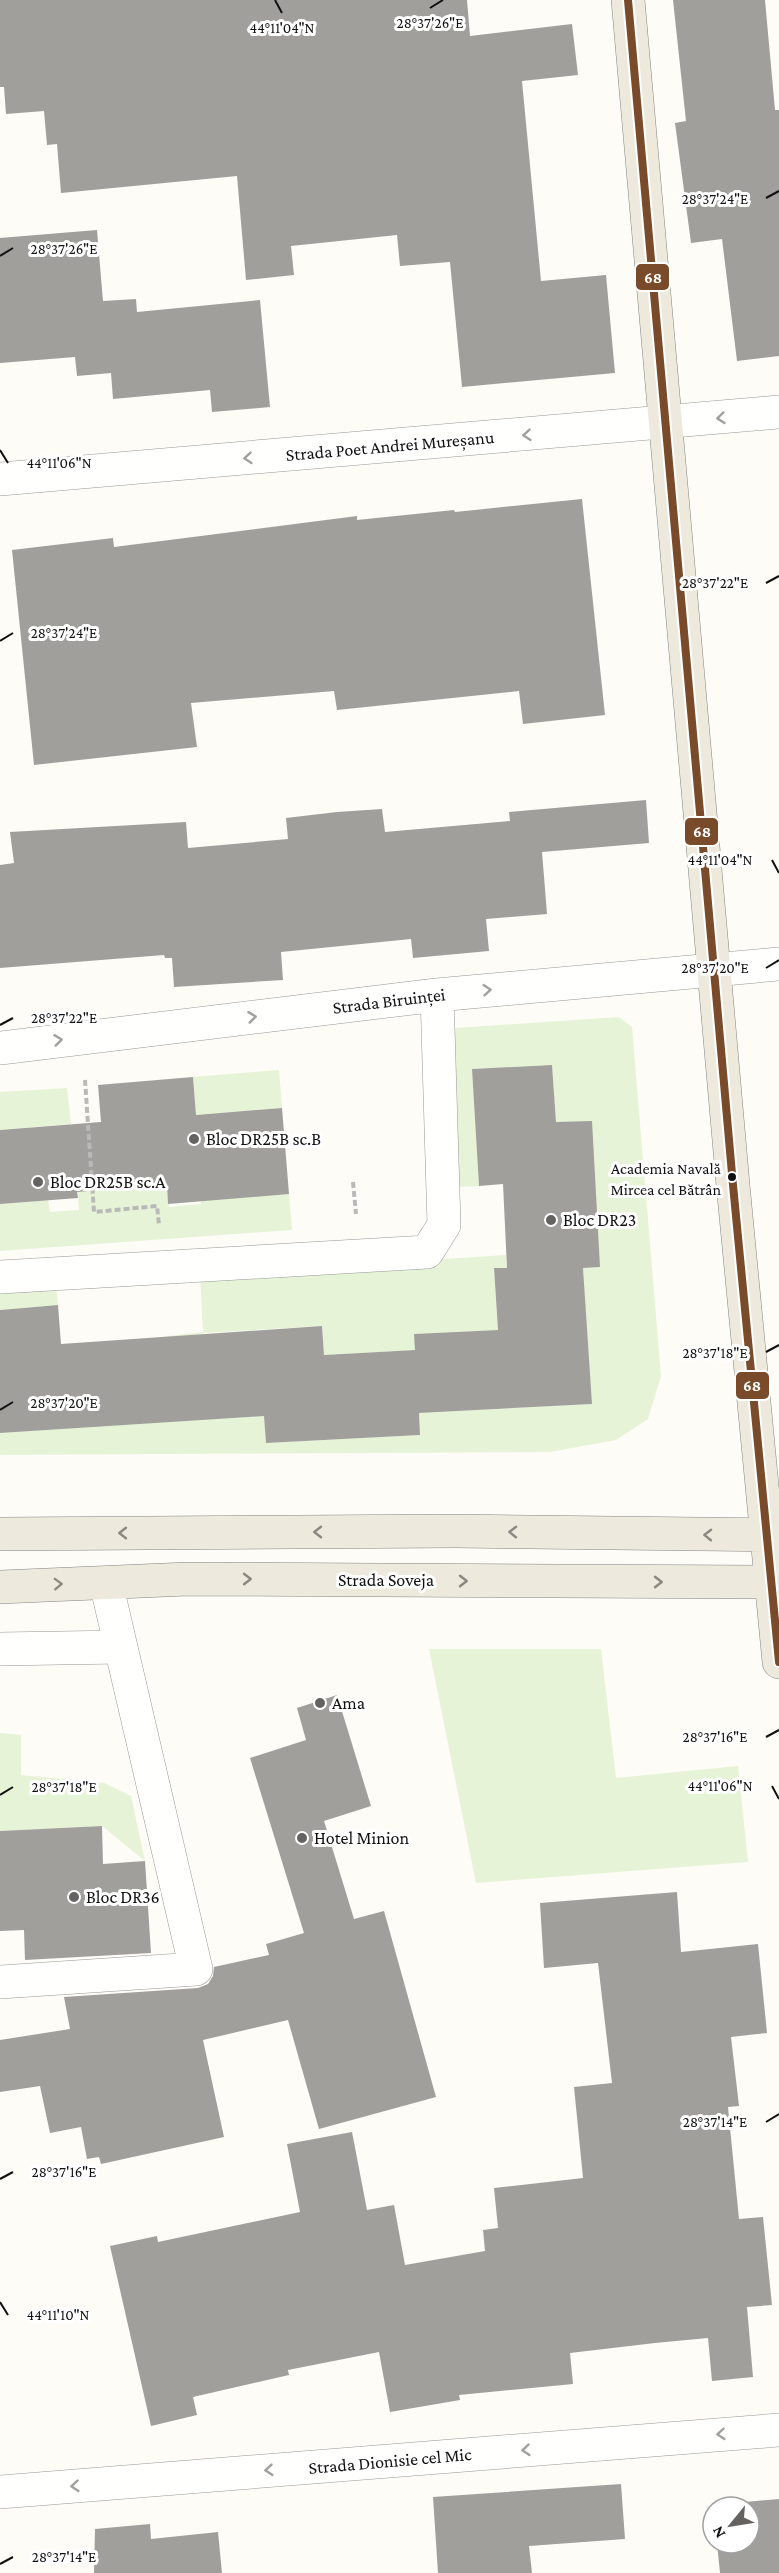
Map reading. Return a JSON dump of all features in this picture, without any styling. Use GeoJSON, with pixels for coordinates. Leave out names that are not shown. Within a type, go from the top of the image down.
{"type":"FeatureCollection","features":[{"type":"Feature","properties":{"kind":"main road"},"geometry":{"type":"LineString","coordinates":[[628,0],[714,970],[773,1535],[779,1662]]}},
{"type":"Feature","properties":{"kind":"main road"},"geometry":{"type":"LineString","coordinates":[[0,1534],[456,1531],[773,1535]]}},
{"type":"Feature","properties":{"kind":"main road","name":"Strada Soveja"},"geometry":{"type":"LineString","coordinates":[[0,1587],[188,1579],[775,1585]]}},
{"type":"Feature","properties":{"kind":"street","name":"Strada Poet Andrei Mureșanu"},"geometry":{"type":"LineString","coordinates":[[0,479],[665,424],[779,412]]}},
{"type":"Feature","properties":{"kind":"street","name":"Strada Biruinței"},"geometry":{"type":"LineString","coordinates":[[0,1047],[437,995],[779,964]]}},
{"type":"Feature","properties":{"kind":"street"},"geometry":{"type":"LineString","coordinates":[[0,1277],[427,1252],[444,1225],[437,995]]}},
{"type":"Feature","properties":{"kind":"street"},"geometry":{"type":"LineString","coordinates":[[0,1983],[196,1969],[106,1582]]}},
{"type":"Feature","properties":{"kind":"street"},"geometry":{"type":"LineString","coordinates":[[0,1649],[121,1647]]}},
{"type":"Feature","properties":{"kind":"street","name":"Strada Dionisie cel Mic"},"geometry":{"type":"LineString","coordinates":[[0,2492],[779,2430]]}},
{"type":"Feature","properties":{"kind":"path"},"geometry":{"type":"LineString","coordinates":[[82,1038],[94,1212],[157,1206],[158,1225],[185,1223],[191,1266]]}},
{"type":"Feature","properties":{"kind":"green space"},"geometry":{"type":"Polygon","coordinates":[[[619,1017],[632,1027],[661,1376],[648,1419],[616,1440],[550,1452],[0,1455],[0,1433],[157,1422],[151,1338],[203,1332],[200,1275],[506,1255],[507,1268],[494,1269],[498,1330],[415,1334],[415,1350],[324,1355],[322,1326],[203,1333],[208,1419],[264,1416],[266,1443],[420,1435],[419,1413],[591,1404],[583,1268],[599,1267],[556,1122],[552,1065],[472,1069],[479,1186],[457,1187],[448,1044],[455,1028],[619,1017]]]}},
{"type":"Feature","properties":{"kind":"green space"},"geometry":{"type":"Polygon","coordinates":[[[279,1070],[282,1108],[196,1115],[193,1077],[279,1070]]]}},
{"type":"Feature","properties":{"kind":"green space"},"geometry":{"type":"Polygon","coordinates":[[[67,1088],[71,1124],[0,1130],[0,1092],[67,1088]]]}},
{"type":"Feature","properties":{"kind":"green space"},"geometry":{"type":"Polygon","coordinates":[[[75,1165],[166,1174],[169,1207],[201,1204],[200,1189],[260,1196],[289,1194],[292,1230],[0,1251],[0,1204],[48,1200],[50,1212],[79,1210],[75,1165]]]}},
{"type":"Feature","properties":{"kind":"green space"},"geometry":{"type":"Polygon","coordinates":[[[56,1285],[58,1305],[0,1310],[0,1288],[56,1285]]]}},
{"type":"Feature","properties":{"kind":"green space"},"geometry":{"type":"Polygon","coordinates":[[[429,1649],[601,1649],[616,1778],[738,1766],[748,1862],[476,1883],[429,1649]]]}},
{"type":"Feature","properties":{"kind":"green space"},"geometry":{"type":"Polygon","coordinates":[[[0,1733],[21,1735],[21,1775],[104,1783],[131,1796],[145,1861],[102,1826],[0,1831],[0,1733]]]}},
{"type":"Feature","properties":{"kind":"building"},"geometry":{"type":"Polygon","coordinates":[[[0,0],[467,0],[470,36],[572,24],[578,75],[522,81],[541,281],[606,275],[615,373],[462,387],[450,262],[400,266],[397,235],[291,246],[294,275],[246,280],[237,176],[61,193],[57,144],[47,145],[44,111],[6,114],[4,87],[0,87],[0,0]]]}},
{"type":"Feature","properties":{"kind":"building"},"geometry":{"type":"Polygon","coordinates":[[[673,0],[765,0],[775,110],[779,110],[779,356],[737,361],[722,239],[691,243],[675,123],[686,121],[673,0]]]}},
{"type":"Feature","properties":{"kind":"building"},"geometry":{"type":"Polygon","coordinates":[[[97,230],[103,301],[136,299],[137,312],[260,300],[270,407],[212,412],[210,390],[113,399],[111,373],[77,376],[75,357],[0,363],[0,238],[97,230]]]}},
{"type":"Feature","properties":{"kind":"building"},"geometry":{"type":"Polygon","coordinates":[[[582,499],[605,715],[523,724],[519,691],[337,710],[334,691],[191,703],[197,747],[34,765],[12,550],[113,538],[114,547],[357,516],[357,520],[582,499]]]}},
{"type":"Feature","properties":{"kind":"building"},"geometry":{"type":"Polygon","coordinates":[[[646,800],[649,843],[542,852],[547,914],[486,919],[489,951],[413,958],[411,939],[281,952],[283,980],[174,987],[172,958],[165,958],[164,955],[0,968],[0,865],[14,863],[10,832],[186,822],[188,848],[288,839],[286,818],[337,812],[382,809],[385,832],[510,821],[509,812],[646,800]]]}},
{"type":"Feature","properties":{"kind":"building","name":"Bloc DR23"},"geometry":{"type":"Polygon","coordinates":[[[552,1065],[556,1122],[592,1121],[600,1267],[583,1268],[592,1404],[419,1413],[420,1435],[266,1443],[264,1416],[0,1433],[0,1310],[58,1305],[61,1344],[322,1326],[324,1355],[415,1350],[414,1334],[498,1330],[494,1268],[507,1268],[503,1184],[479,1186],[472,1069],[552,1065]]]}},
{"type":"Feature","properties":{"kind":"building","name":"Bloc DR25B sc.B"},"geometry":{"type":"Polygon","coordinates":[[[193,1077],[196,1115],[282,1108],[289,1194],[168,1204],[167,1184],[77,1192],[78,1198],[0,1204],[0,1130],[101,1122],[98,1085],[193,1077]]]}},
{"type":"Feature","properties":{"kind":"building"},"geometry":{"type":"Polygon","coordinates":[[[337,1695],[371,1806],[324,1821],[354,1919],[384,1911],[436,2097],[319,2129],[288,2020],[203,2040],[224,2137],[101,2164],[99,2157],[87,2159],[81,2127],[50,2133],[40,2086],[0,2092],[0,2040],[70,2029],[64,1997],[198,1988],[208,1984],[213,1976],[214,1967],[269,1955],[266,1944],[304,1933],[250,1758],[306,1740],[297,1708],[337,1695]]]}},
{"type":"Feature","properties":{"kind":"building","name":"Bloc DR36"},"geometry":{"type":"Polygon","coordinates":[[[102,1826],[103,1864],[145,1861],[151,1953],[25,1960],[24,1930],[0,1931],[0,1831],[102,1826]]]}},
{"type":"Feature","properties":{"kind":"building"},"geometry":{"type":"Polygon","coordinates":[[[677,1892],[681,1952],[758,1944],[767,2033],[731,2037],[739,2106],[728,2107],[739,2219],[763,2217],[772,2305],[747,2307],[753,2377],[712,2381],[708,2338],[655,2343],[570,2353],[573,2384],[459,2395],[460,2400],[390,2412],[379,2352],[288,2370],[289,2375],[193,2397],[197,2415],[151,2426],[110,2246],[157,2236],[158,2242],[300,2212],[287,2144],[352,2132],[367,2210],[394,2205],[405,2265],[485,2251],[483,2230],[498,2228],[494,2188],[583,2178],[574,2087],[612,2083],[598,1963],[544,1968],[540,1903],[677,1892]]]}},
{"type":"Feature","properties":{"kind":"building"},"geometry":{"type":"Polygon","coordinates":[[[621,2484],[625,2539],[529,2546],[532,2573],[438,2573],[433,2497],[621,2484]]]}},
{"type":"Feature","properties":{"kind":"building"},"geometry":{"type":"Polygon","coordinates":[[[779,2499],[779,2573],[720,2573],[718,2555],[761,2555],[761,2501],[779,2499]]]}},
{"type":"Feature","properties":{"kind":"building"},"geometry":{"type":"Polygon","coordinates":[[[150,2524],[151,2539],[218,2532],[222,2573],[94,2573],[95,2529],[150,2524]]]}},
{"type":"Feature","properties":{"kind":"transit line","name":"68"},"geometry":{"type":"LineString","coordinates":[[628,0],[733,1185],[779,1662]]}},
{"type":"Feature","properties":{"kind":"place","name":"Bloc DR25B sc.B"},"geometry":{"type":"Point","coordinates":[194,1139]}},
{"type":"Feature","properties":{"kind":"place","name":"Academia Navală Mircea cel Bătrân"},"geometry":{"type":"Point","coordinates":[732,1177]}},
{"type":"Feature","properties":{"kind":"place","name":"Bloc DR25B sc.A"},"geometry":{"type":"Point","coordinates":[38,1182]}},
{"type":"Feature","properties":{"kind":"place","name":"Bloc DR23"},"geometry":{"type":"Point","coordinates":[551,1220]}},
{"type":"Feature","properties":{"kind":"place","name":"Ama"},"geometry":{"type":"Point","coordinates":[320,1703]}},
{"type":"Feature","properties":{"kind":"place","name":"Hotel Minion"},"geometry":{"type":"Point","coordinates":[302,1838]}},
{"type":"Feature","properties":{"kind":"place","name":"Bloc DR36"},"geometry":{"type":"Point","coordinates":[74,1897]}}]}
